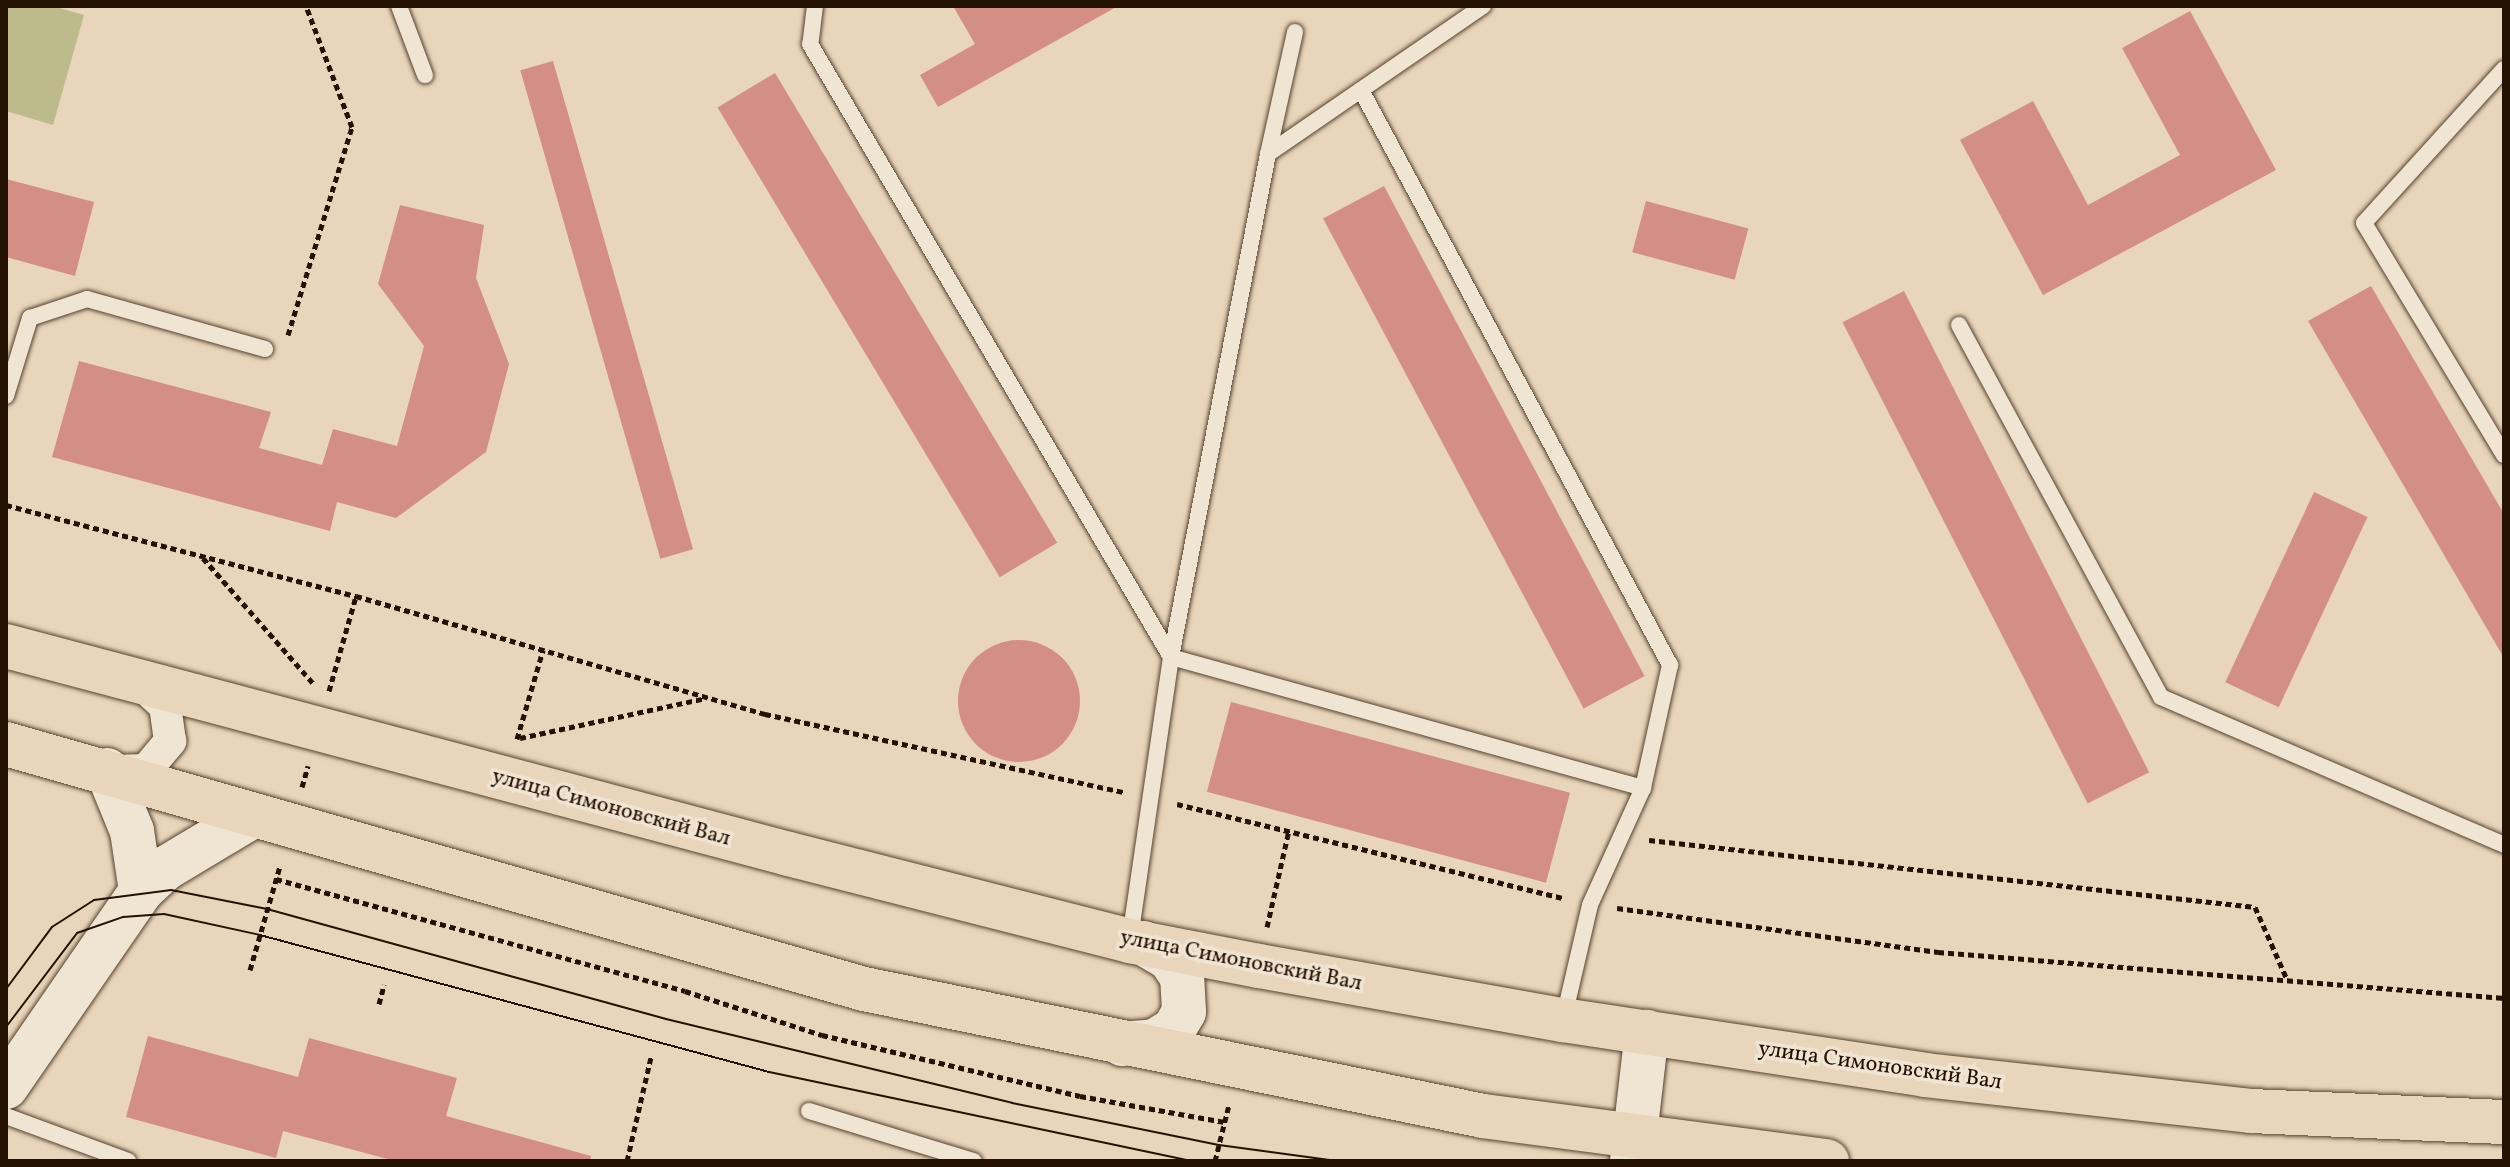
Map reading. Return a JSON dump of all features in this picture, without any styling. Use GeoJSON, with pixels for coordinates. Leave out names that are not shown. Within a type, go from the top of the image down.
{"type":"FeatureCollection","features":[{"type":"Feature","properties":{"kind":"main road","name":"улица Симоновский Вал"},"geometry":{"type":"LineString","coordinates":[[6,646],[1136,942],[1563,1020],[1925,1075],[2251,1111],[2504,1122]]}},
{"type":"Feature","properties":{"kind":"main road"},"geometry":{"type":"LineString","coordinates":[[6,744],[107,770],[253,816],[864,989],[1483,1116],[1633,1150],[1827,1161]]}},
{"type":"Feature","properties":{"kind":"street"},"geometry":{"type":"LineString","coordinates":[[134,679],[165,706],[170,741],[146,770],[107,770],[132,831],[141,891]]}},
{"type":"Feature","properties":{"kind":"street"},"geometry":{"type":"LineString","coordinates":[[6,1087],[141,891],[166,868],[253,816]]}},
{"type":"Feature","properties":{"kind":"street"},"geometry":{"type":"LineString","coordinates":[[1122,1044],[1155,1041],[1174,1029],[1184,1012],[1182,977],[1170,959],[1136,942]]}},
{"type":"Feature","properties":{"kind":"street"},"geometry":{"type":"LineString","coordinates":[[1633,1150],[1647,1032]]}},
{"type":"Feature","properties":{"kind":"lane"},"geometry":{"type":"LineString","coordinates":[[399,6],[425,75]]}},
{"type":"Feature","properties":{"kind":"lane"},"geometry":{"type":"LineString","coordinates":[[815,6],[810,44],[1171,657],[1643,788]]}},
{"type":"Feature","properties":{"kind":"lane"},"geometry":{"type":"LineString","coordinates":[[1268,154],[1483,6]]}},
{"type":"Feature","properties":{"kind":"lane"},"geometry":{"type":"LineString","coordinates":[[1136,942],[1171,657],[1268,154],[1295,32]]}},
{"type":"Feature","properties":{"kind":"lane"},"geometry":{"type":"LineString","coordinates":[[2504,69],[2364,223],[2504,455]]}},
{"type":"Feature","properties":{"kind":"lane"},"geometry":{"type":"LineString","coordinates":[[1361,90],[1670,665],[1643,788],[1590,905],[1563,1020]]}},
{"type":"Feature","properties":{"kind":"lane"},"geometry":{"type":"LineString","coordinates":[[6,396],[30,318],[87,299],[265,349]]}},
{"type":"Feature","properties":{"kind":"lane"},"geometry":{"type":"LineString","coordinates":[[1959,325],[2161,697],[2504,845]]}},
{"type":"Feature","properties":{"kind":"lane"},"geometry":{"type":"LineString","coordinates":[[809,1111],[974,1161]]}},
{"type":"Feature","properties":{"kind":"lane"},"geometry":{"type":"LineString","coordinates":[[6,1116],[128,1161]]}},
{"type":"Feature","properties":{"kind":"path"},"geometry":{"type":"LineString","coordinates":[[265,349],[288,337],[352,127],[306,6]]}},
{"type":"Feature","properties":{"kind":"path"},"geometry":{"type":"LineString","coordinates":[[6,505],[543,650],[707,698],[1154,798],[1590,905],[1938,952],[2286,977],[2504,998]]}},
{"type":"Feature","properties":{"kind":"path"},"geometry":{"type":"LineString","coordinates":[[203,558],[327,699]]}},
{"type":"Feature","properties":{"kind":"path"},"geometry":{"type":"LineString","coordinates":[[517,739],[543,650]]}},
{"type":"Feature","properties":{"kind":"path"},"geometry":{"type":"LineString","coordinates":[[503,736],[517,739],[707,698]]}},
{"type":"Feature","properties":{"kind":"path"},"geometry":{"type":"LineString","coordinates":[[1621,837],[2255,907],[2286,977]]}},
{"type":"Feature","properties":{"kind":"path"},"geometry":{"type":"LineString","coordinates":[[276,879],[685,991],[822,1035],[1080,1096],[1225,1122]]}},
{"type":"Feature","properties":{"kind":"path"},"geometry":{"type":"LineString","coordinates":[[379,1004],[384,985]]}},
{"type":"Feature","properties":{"kind":"path"},"geometry":{"type":"LineString","coordinates":[[627,1161],[651,1057]]}},
{"type":"Feature","properties":{"kind":"shaded area"},"geometry":{"type":"Polygon","coordinates":[[[6,6],[52,6],[84,15],[53,125],[6,111],[6,6]]]}},
{"type":"Feature","properties":{"kind":"building"},"geometry":{"type":"Polygon","coordinates":[[[953,6],[1118,6],[938,107],[920,75],[975,44],[953,6]]]}},
{"type":"Feature","properties":{"kind":"building"},"geometry":{"type":"Polygon","coordinates":[[[2190,11],[2276,170],[2043,295],[1960,140],[2033,101],[2088,205],[2180,155],[2122,48],[2190,11]]]}},
{"type":"Feature","properties":{"kind":"building"},"geometry":{"type":"Polygon","coordinates":[[[553,61],[693,549],[660,559],[520,70],[553,61]]]}},
{"type":"Feature","properties":{"kind":"building"},"geometry":{"type":"Polygon","coordinates":[[[775,73],[1057,543],[1000,577],[718,108],[775,73]]]}},
{"type":"Feature","properties":{"kind":"building"},"geometry":{"type":"Polygon","coordinates":[[[6,179],[94,202],[75,276],[6,257],[6,179]]]}},
{"type":"Feature","properties":{"kind":"building"},"geometry":{"type":"Polygon","coordinates":[[[1384,186],[1645,676],[1584,708],[1323,218],[1384,186]]]}},
{"type":"Feature","properties":{"kind":"building"},"geometry":{"type":"Polygon","coordinates":[[[1646,201],[1748,228],[1735,280],[1632,252],[1646,201]]]}},
{"type":"Feature","properties":{"kind":"building"},"geometry":{"type":"Polygon","coordinates":[[[400,205],[484,225],[476,278],[509,364],[486,452],[396,518],[337,502],[330,531],[52,457],[79,361],[271,412],[259,448],[322,465],[333,429],[397,446],[424,346],[378,284],[400,205]]]}},
{"type":"Feature","properties":{"kind":"building"},"geometry":{"type":"Polygon","coordinates":[[[2371,286],[2504,514],[2504,658],[2308,321],[2371,286]]]}},
{"type":"Feature","properties":{"kind":"building"},"geometry":{"type":"Polygon","coordinates":[[[1904,291],[2149,772],[2088,803],[1843,322],[1904,291]]]}},
{"type":"Feature","properties":{"kind":"building"},"geometry":{"type":"Polygon","coordinates":[[[2314,492],[2367,517],[2279,707],[2225,682],[2314,492]]]}},
{"type":"Feature","properties":{"kind":"building"},"geometry":{"type":"Polygon","coordinates":[[[1019,640],[1042,644],[1062,658],[1076,678],[1080,701],[1076,724],[1062,744],[1042,758],[1019,762],[996,758],[976,744],[962,724],[958,701],[962,678],[976,658],[996,644],[1019,640]]]}},
{"type":"Feature","properties":{"kind":"building"},"geometry":{"type":"Polygon","coordinates":[[[1231,702],[1570,793],[1546,883],[1207,792],[1231,702]]]}},
{"type":"Feature","properties":{"kind":"building"},"geometry":{"type":"Polygon","coordinates":[[[148,1036],[298,1077],[309,1038],[457,1078],[446,1116],[591,1156],[590,1161],[395,1161],[283,1131],[276,1158],[126,1117],[148,1036]]]}},
{"type":"Feature","properties":{"kind":"tram line"},"geometry":{"type":"LineString","coordinates":[[6,989],[52,927],[94,900],[171,890],[267,909],[666,1019],[1012,1103],[1219,1145],[1337,1161]]}},
{"type":"Feature","properties":{"kind":"tram line"},"geometry":{"type":"LineString","coordinates":[[6,1027],[77,933],[123,917],[164,914],[260,935],[769,1072],[1193,1161]]}}]}
